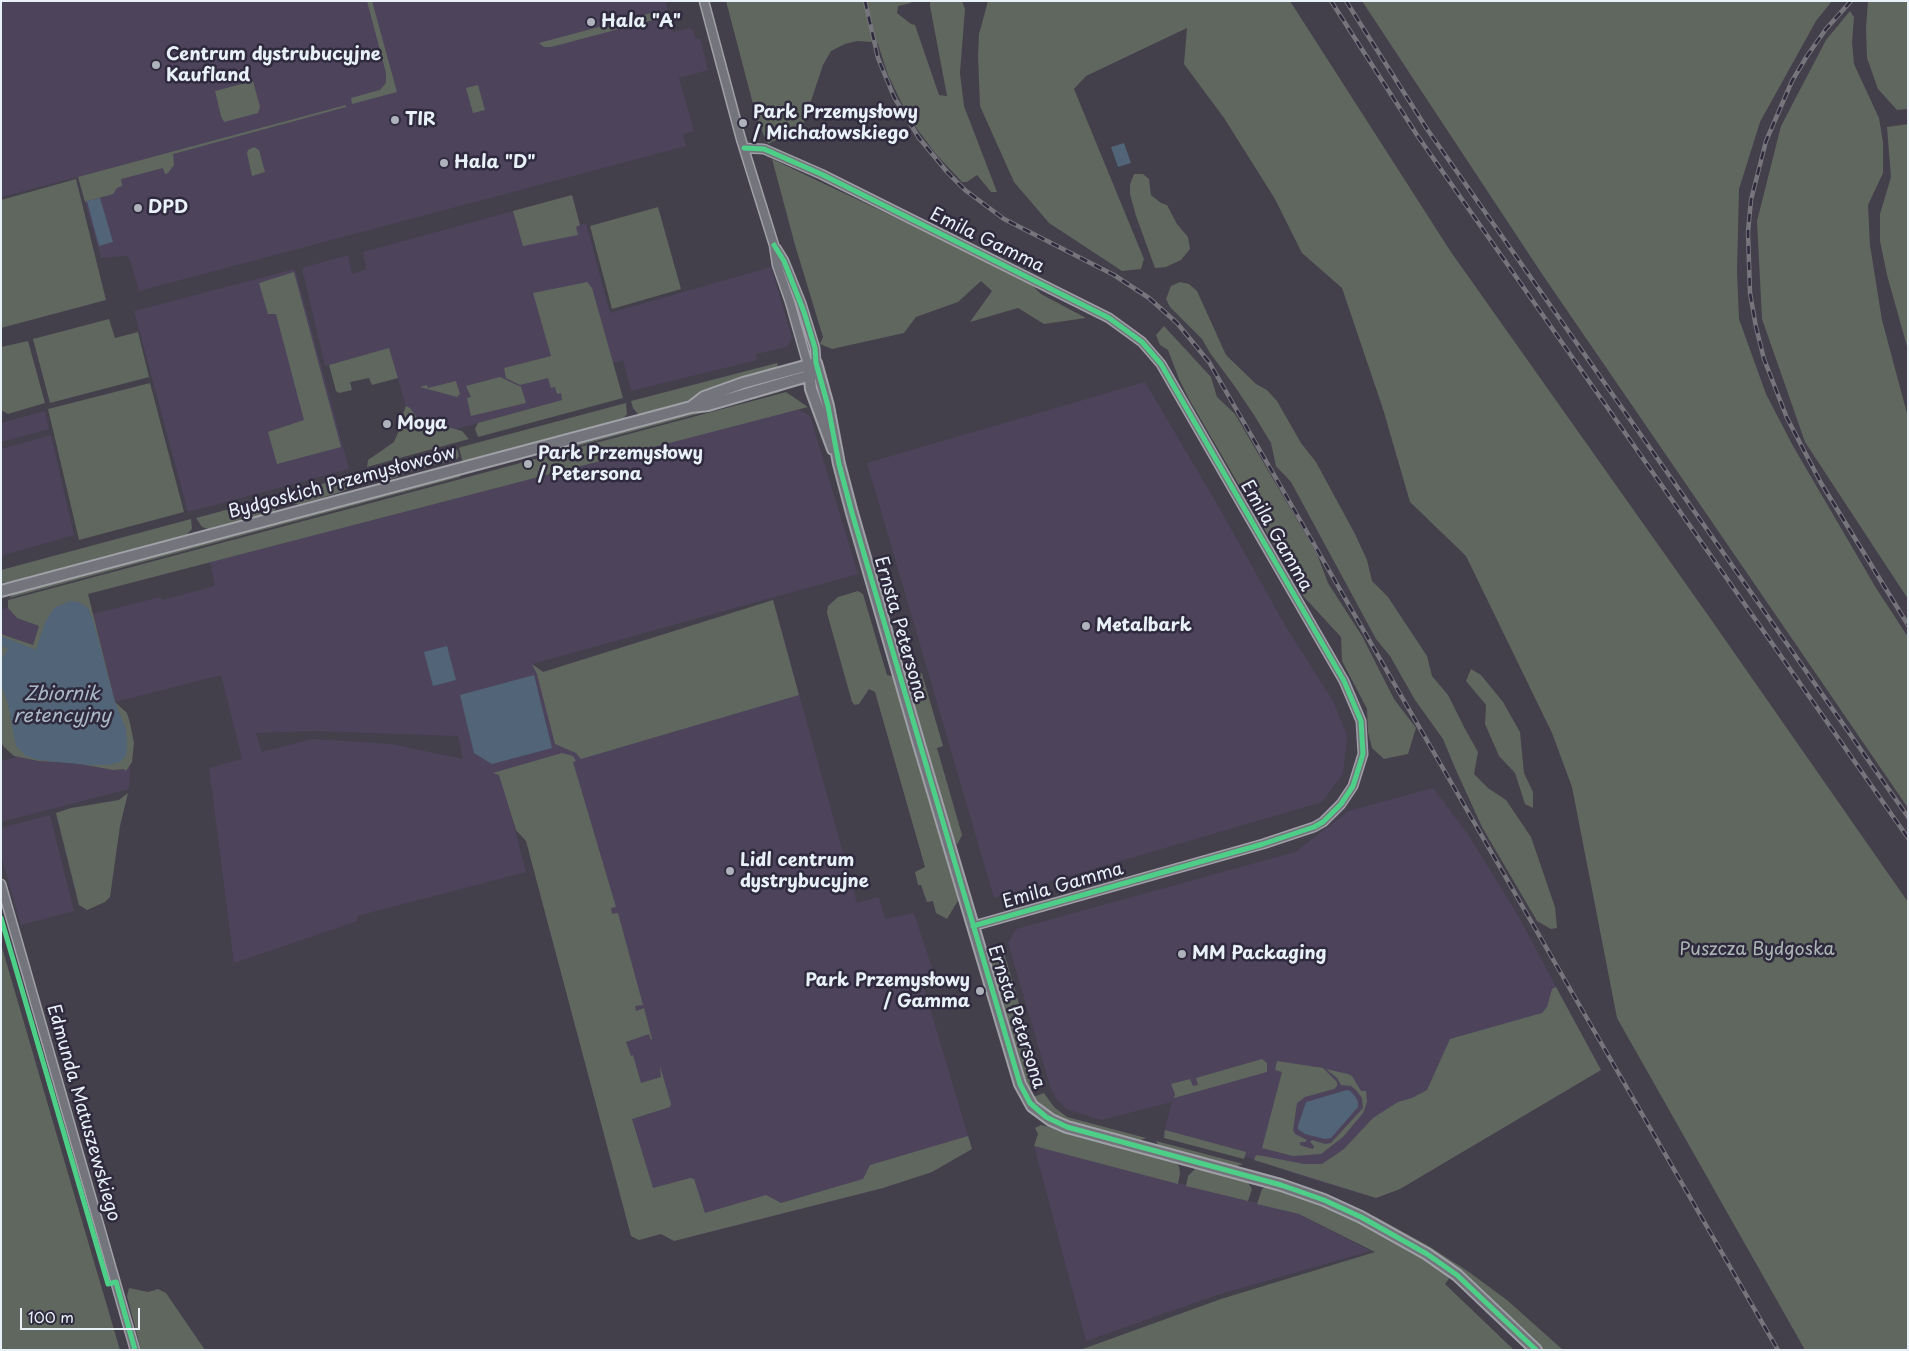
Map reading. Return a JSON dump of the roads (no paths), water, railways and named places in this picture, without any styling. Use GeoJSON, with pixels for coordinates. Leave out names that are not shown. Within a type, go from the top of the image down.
{"type":"FeatureCollection","features":[{"type":"Feature","properties":{"kind":"street","name":"Ernsta Petersona"},"geometry":{"type":"LineString","coordinates":[[704,1],[744,148],[774,245],[777,265],[832,425],[839,464],[918,741],[1020,1084],[1030,1103],[1042,1115],[1067,1127],[1281,1185],[1324,1200],[1361,1217],[1427,1254],[1457,1275],[1536,1350]]}},
{"type":"Feature","properties":{"kind":"street","name":"Emila Gamma"},"geometry":{"type":"LineString","coordinates":[[744,148],[764,149],[838,183],[1109,318],[1142,342],[1161,364],[1255,526],[1344,681],[1361,721],[1363,754],[1353,786],[1337,809],[1323,822],[1314,827],[1263,844],[973,926]]}},
{"type":"Feature","properties":{"kind":"street","name":"Bydgoskich Przemysłowców"},"geometry":{"type":"LineString","coordinates":[[1,591],[691,407],[708,405],[813,369]]}},
{"type":"Feature","properties":{"kind":"street","name":"Edmunda Matuszewskiego"},"geometry":{"type":"LineString","coordinates":[[1,884],[134,1350]]}},
{"type":"Feature","properties":{"kind":"water"},"geometry":{"type":"Polygon","coordinates":[[[1124,143],[1131,163],[1118,167],[1111,147],[1124,143]]]}},
{"type":"Feature","properties":{"kind":"water"},"geometry":{"type":"Polygon","coordinates":[[[100,198],[113,242],[99,246],[87,201],[100,198]]]}},
{"type":"Feature","properties":{"kind":"water","name":"Zbiornik retencyjny"},"geometry":{"type":"Polygon","coordinates":[[[70,601],[78,602],[88,608],[93,620],[115,702],[126,729],[126,756],[120,762],[109,765],[88,765],[39,760],[26,756],[16,746],[8,704],[1,685],[1,660],[8,649],[1,645],[1,636],[36,650],[45,623],[54,608],[70,601]]]}},
{"type":"Feature","properties":{"kind":"water"},"geometry":{"type":"Polygon","coordinates":[[[447,646],[456,680],[433,686],[424,652],[447,646]]]}},
{"type":"Feature","properties":{"kind":"water"},"geometry":{"type":"Polygon","coordinates":[[[534,675],[552,748],[492,764],[474,753],[460,695],[534,675]]]}},
{"type":"Feature","properties":{"kind":"water"},"geometry":{"type":"Polygon","coordinates":[[[1347,1090],[1355,1096],[1358,1107],[1331,1138],[1325,1139],[1305,1134],[1298,1129],[1306,1102],[1347,1090]]]}},
{"type":"Feature","properties":{"kind":"railway"},"geometry":{"type":"LineString","coordinates":[[865,1],[878,58],[894,97],[919,138],[948,173],[965,190],[1004,219],[1114,275],[1149,298],[1177,323],[1209,362],[1778,1350]]}},
{"type":"Feature","properties":{"kind":"railway"},"geometry":{"type":"LineString","coordinates":[[1331,1],[1417,135],[1908,838]]}},
{"type":"Feature","properties":{"kind":"railway"},"geometry":{"type":"LineString","coordinates":[[1346,1],[1427,129],[1908,817]]}},
{"type":"Feature","properties":{"kind":"railway"},"geometry":{"type":"LineString","coordinates":[[1851,1],[1826,29],[1807,56],[1792,81],[1766,141],[1751,200],[1748,232],[1750,293],[1764,359],[1787,418],[1821,483],[1908,625]]}},
{"type":"Feature","properties":{"kind":"place","name":"Hala \"A\""},"geometry":{"type":"Point","coordinates":[591,22]}},
{"type":"Feature","properties":{"kind":"place","name":"Centrum dystrubucyjne Kaufland"},"geometry":{"type":"Point","coordinates":[156,65]}},
{"type":"Feature","properties":{"kind":"place","name":"TIR"},"geometry":{"type":"Point","coordinates":[395,120]}},
{"type":"Feature","properties":{"kind":"place","name":"Park Przemysłowy / Michałowskiego"},"geometry":{"type":"Point","coordinates":[743,123]}},
{"type":"Feature","properties":{"kind":"place","name":"Hala \"D\""},"geometry":{"type":"Point","coordinates":[444,163]}},
{"type":"Feature","properties":{"kind":"place","name":"DPD"},"geometry":{"type":"Point","coordinates":[138,208]}},
{"type":"Feature","properties":{"kind":"place","name":"Moya"},"geometry":{"type":"Point","coordinates":[387,424]}},
{"type":"Feature","properties":{"kind":"place","name":"Park Przemysłowy / Petersona"},"geometry":{"type":"Point","coordinates":[528,464]}},
{"type":"Feature","properties":{"kind":"place","name":"Metalbark"},"geometry":{"type":"Point","coordinates":[1086,626]}},
{"type":"Feature","properties":{"kind":"place","name":"Lidl centrum dystrybucyjne"},"geometry":{"type":"Point","coordinates":[730,871]}},
{"type":"Feature","properties":{"kind":"place","name":"MM Packaging"},"geometry":{"type":"Point","coordinates":[1182,954]}},
{"type":"Feature","properties":{"kind":"place","name":"Park Przemysłowy / Gamma"},"geometry":{"type":"Point","coordinates":[980,991]}},
{"type":"Feature","properties":{"kind":"park label","name":"Puszcza Bydgoska"},"geometry":{"type":"Point","coordinates":[1757,950]}}]}
